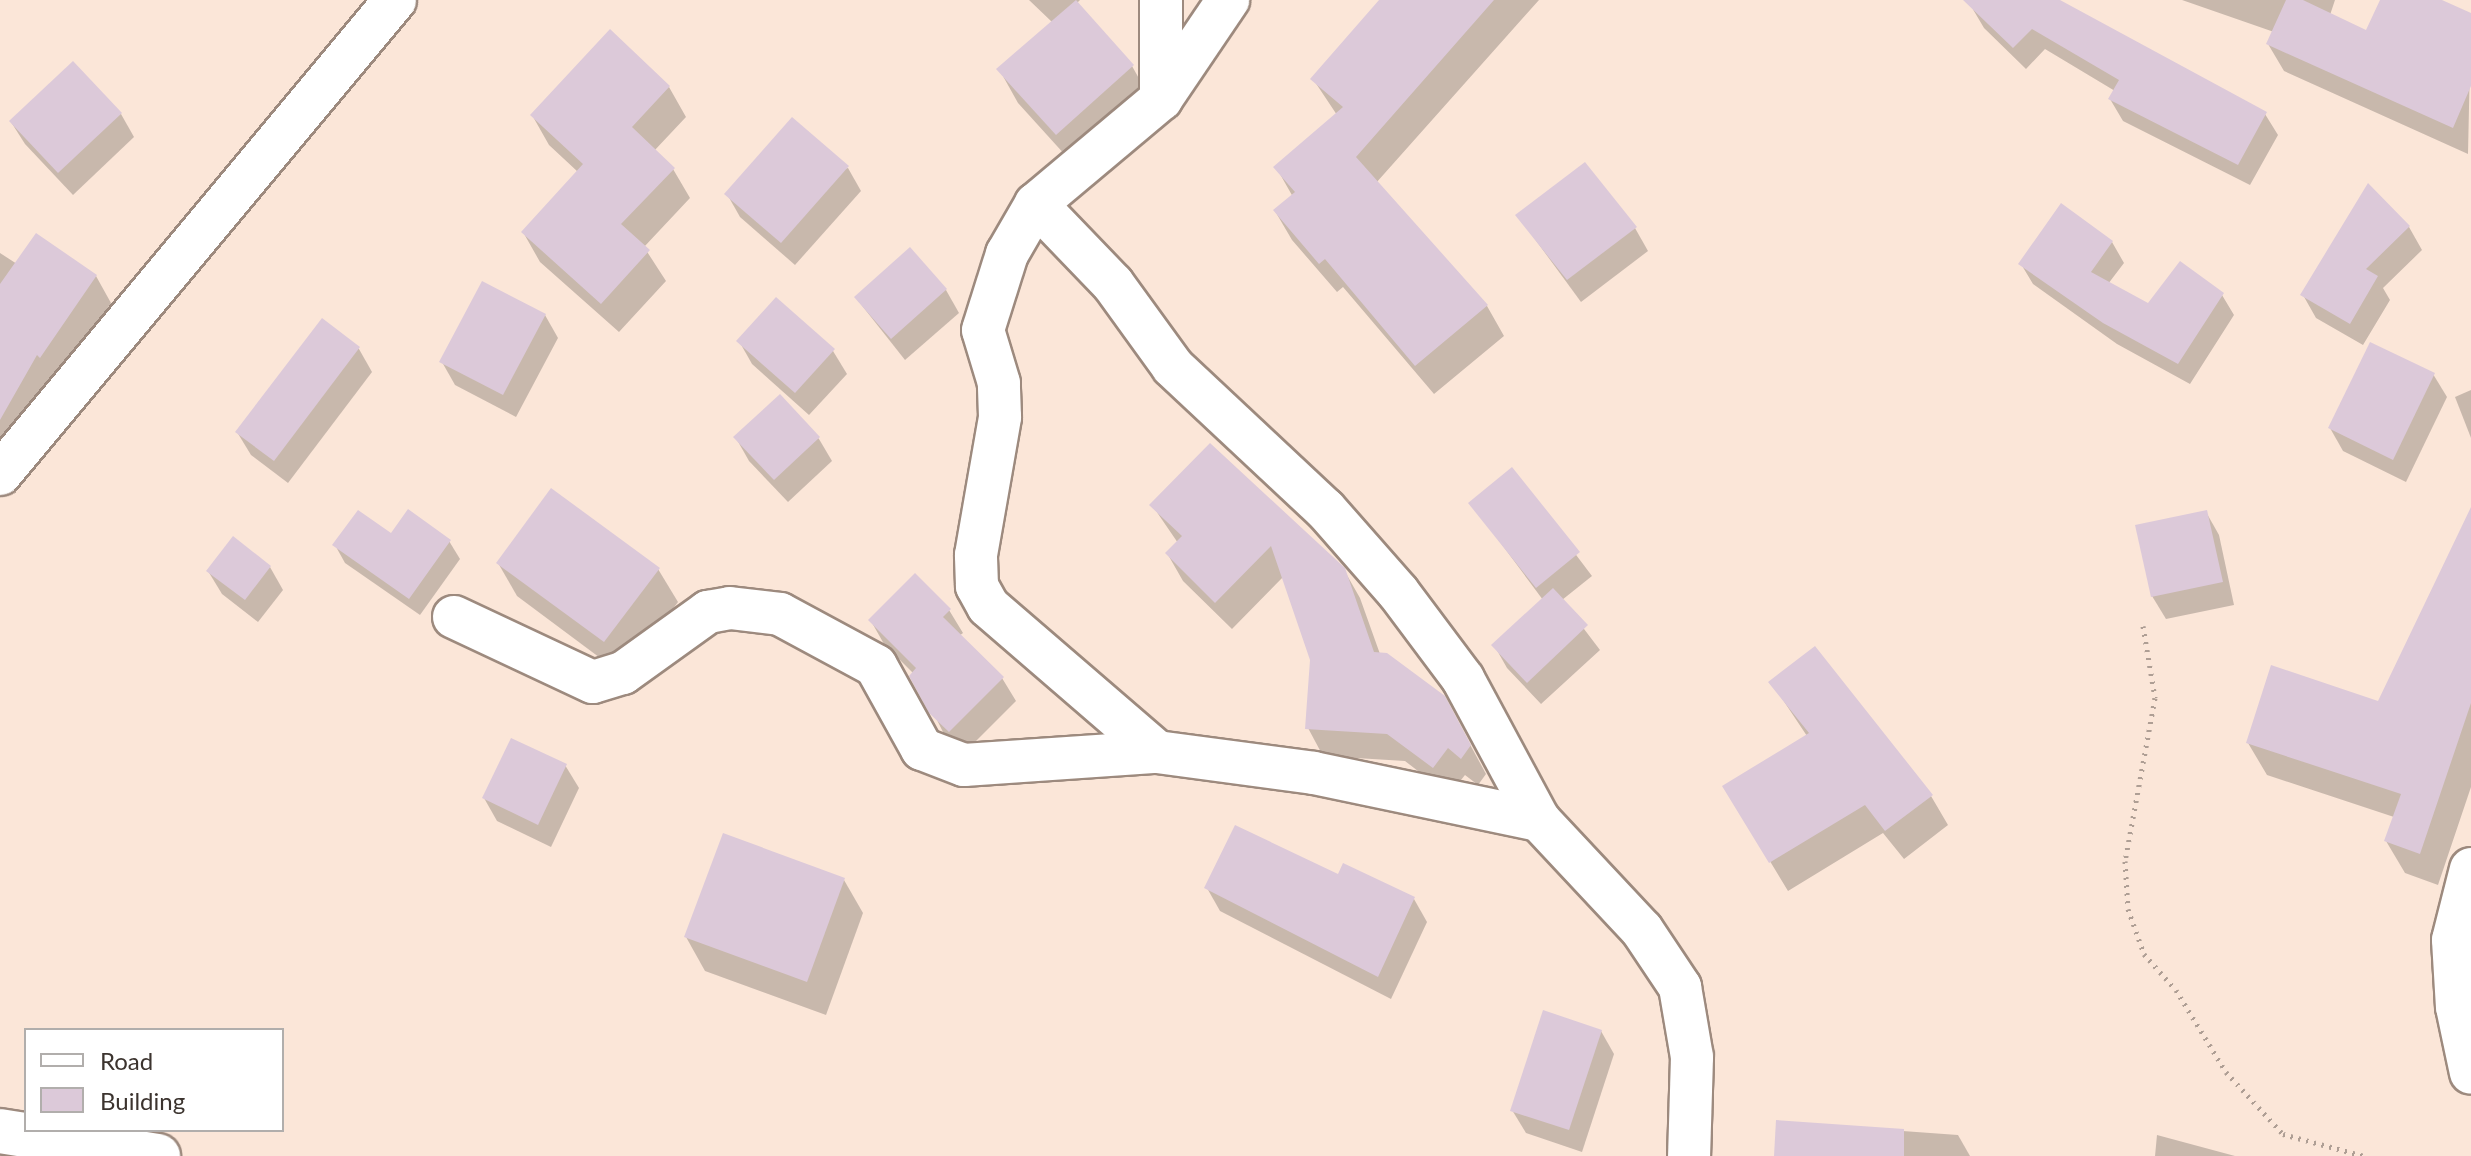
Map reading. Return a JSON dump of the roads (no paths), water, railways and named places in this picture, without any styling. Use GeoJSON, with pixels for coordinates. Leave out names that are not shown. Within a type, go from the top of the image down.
{"type":"FeatureCollection","features":[{"type":"Feature","properties":{"kind":"highway"},"geometry":{"type":"LineString","coordinates":[[0,1131],[158,1156]]}},
{"type":"Feature","properties":{"kind":"street"},"geometry":{"type":"LineString","coordinates":[[0,474],[395,0]]}},
{"type":"Feature","properties":{"kind":"street"},"geometry":{"type":"LineString","coordinates":[[1161,0],[1161,99]]}},
{"type":"Feature","properties":{"kind":"street"},"geometry":{"type":"LineString","coordinates":[[1157,752],[988,606],[977,586],[976,555],[1000,417],[999,383],[983,330],[1007,254],[1036,204],[1161,99],[1228,0]]}},
{"type":"Feature","properties":{"kind":"street"},"geometry":{"type":"LineString","coordinates":[[1036,204],[1113,284],[1173,367],[1325,509],[1398,592],[1463,679],[1539,820],[1642,930],[1680,987],[1692,1057],[1689,1156]]}},
{"type":"Feature","properties":{"kind":"street"},"geometry":{"type":"LineString","coordinates":[[454,617],[593,682],[623,673],[708,612],[730,608],[780,614],[876,666],[922,749],[964,765],[1157,752],[1314,773],[1539,820]]}},
{"type":"Feature","properties":{"kind":"street"},"geometry":{"type":"LineString","coordinates":[[2471,869],[2453,940],[2457,1007],[2471,1073]]}}]}
